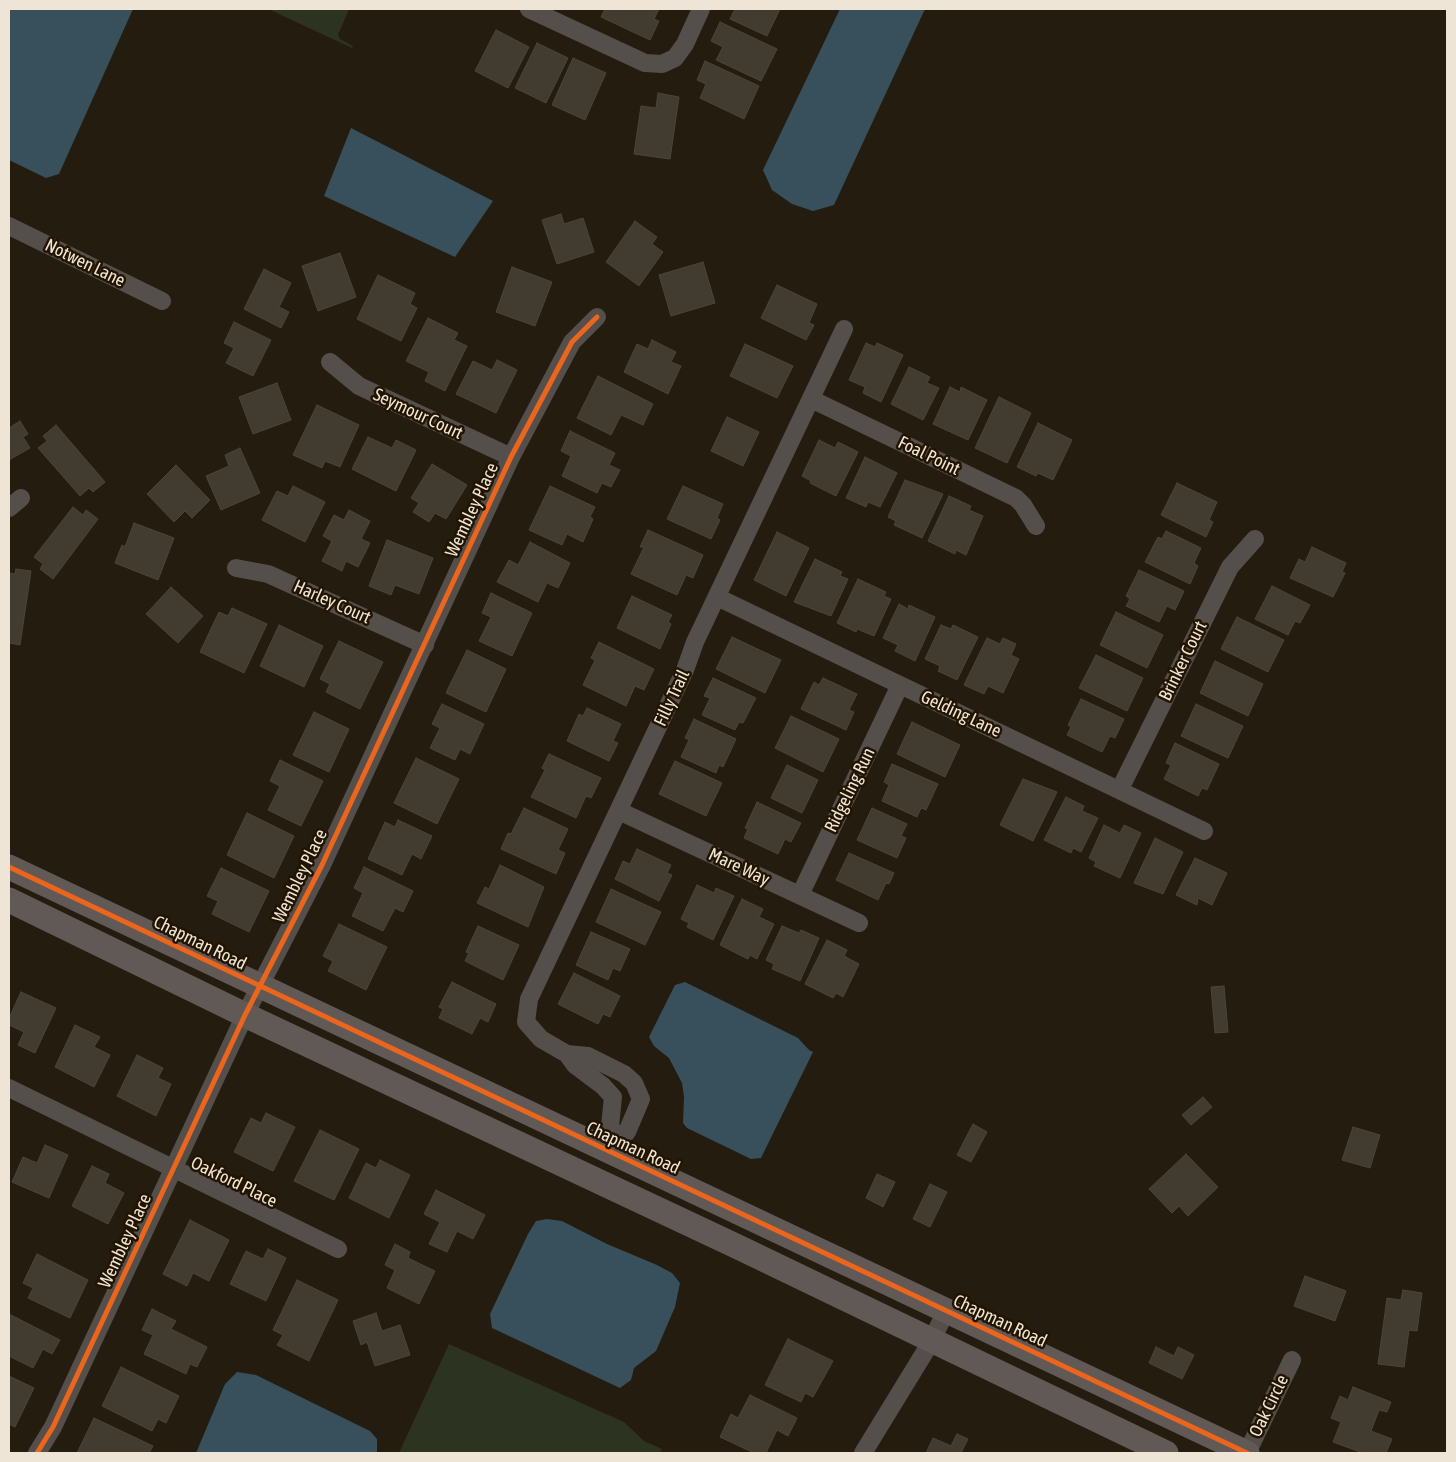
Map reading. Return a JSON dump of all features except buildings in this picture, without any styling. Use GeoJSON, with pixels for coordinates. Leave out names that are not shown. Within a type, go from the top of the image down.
{"type":"FeatureCollection","features":[{"type":"Feature","properties":{"kind":"street"},"geometry":{"type":"LineString","coordinates":[[529,9],[645,63],[662,64],[675,58],[685,44],[701,9]]}},
{"type":"Feature","properties":{"kind":"street","name":"Notwen Lane"},"geometry":{"type":"LineString","coordinates":[[9,226],[162,301]]}},
{"type":"Feature","properties":{"kind":"street","name":"Wembley Place"},"geometry":{"type":"LineString","coordinates":[[37,1453],[53,1427],[245,1016],[322,865],[511,456],[572,342],[596,317]]}},
{"type":"Feature","properties":{"kind":"street","name":"Filly Trail"},"geometry":{"type":"LineString","coordinates":[[567,1054],[542,1039],[526,1022],[529,999],[685,670],[695,642],[716,597],[844,329]]}},
{"type":"Feature","properties":{"kind":"street","name":"Seymour Court"},"geometry":{"type":"LineString","coordinates":[[330,362],[359,386],[511,456]]}},
{"type":"Feature","properties":{"kind":"street","name":"Foal Point"},"geometry":{"type":"LineString","coordinates":[[811,399],[1016,498],[1024,505],[1036,526]]}},
{"type":"Feature","properties":{"kind":"street","name":"Brinker Court"},"geometry":{"type":"LineString","coordinates":[[1120,789],[1230,567],[1255,539]]}},
{"type":"Feature","properties":{"kind":"street","name":"Harley Court"},"geometry":{"type":"LineString","coordinates":[[236,568],[268,574],[425,645]]}},
{"type":"Feature","properties":{"kind":"street","name":"Gelding Lane"},"geometry":{"type":"LineString","coordinates":[[716,597],[1120,789],[1204,831]]}},
{"type":"Feature","properties":{"kind":"street","name":"Ridgeling Run"},"geometry":{"type":"LineString","coordinates":[[800,896],[900,685]]}},
{"type":"Feature","properties":{"kind":"street","name":"Mare Way"},"geometry":{"type":"LineString","coordinates":[[619,811],[859,923]]}},
{"type":"Feature","properties":{"kind":"street","name":"Chapman Road"},"geometry":{"type":"LineString","coordinates":[[9,866],[260,986],[612,1144],[946,1311],[1247,1453]]}},
{"type":"Feature","properties":{"kind":"street"},"geometry":{"type":"LineString","coordinates":[[9,900],[245,1016],[736,1246],[931,1342],[1166,1453]]}},
{"type":"Feature","properties":{"kind":"street"},"geometry":{"type":"LineString","coordinates":[[567,1054],[575,1065],[603,1086],[613,1097],[641,1098]]}},
{"type":"Feature","properties":{"kind":"street"},"geometry":{"type":"LineString","coordinates":[[567,1054],[588,1056],[624,1074],[634,1083],[641,1098],[628,1132],[612,1144]]}},
{"type":"Feature","properties":{"kind":"street","name":"Oakford Place"},"geometry":{"type":"LineString","coordinates":[[9,1088],[338,1249]]}},
{"type":"Feature","properties":{"kind":"street"},"geometry":{"type":"LineString","coordinates":[[612,1144],[610,1126],[613,1097]]}},
{"type":"Feature","properties":{"kind":"street"},"geometry":{"type":"LineString","coordinates":[[863,1453],[931,1342],[946,1311]]}},
{"type":"Feature","properties":{"kind":"street","name":"Oak Circle"},"geometry":{"type":"LineString","coordinates":[[1247,1453],[1292,1360]]}},
{"type":"Feature","properties":{"kind":"green space"},"geometry":{"type":"Polygon","coordinates":[[[268,9],[349,9],[338,35],[340,39],[353,46],[352,48],[268,9]]]}},
{"type":"Feature","properties":{"kind":"green space"},"geometry":{"type":"Polygon","coordinates":[[[449,1344],[624,1422],[644,1441],[662,1449],[660,1453],[399,1453],[449,1344]]]}},
{"type":"Feature","properties":{"kind":"water"},"geometry":{"type":"Polygon","coordinates":[[[9,9],[133,9],[59,174],[46,178],[9,160],[9,9]]]}},
{"type":"Feature","properties":{"kind":"water"},"geometry":{"type":"Polygon","coordinates":[[[840,9],[925,9],[834,205],[813,211],[792,204],[772,190],[763,170],[840,9]]]}},
{"type":"Feature","properties":{"kind":"water"},"geometry":{"type":"Polygon","coordinates":[[[351,128],[493,201],[455,257],[324,196],[351,128]]]}},
{"type":"Feature","properties":{"kind":"water"},"geometry":{"type":"Polygon","coordinates":[[[685,982],[798,1038],[813,1052],[761,1158],[751,1159],[687,1128],[683,1123],[684,1097],[682,1083],[669,1058],[654,1046],[649,1037],[675,985],[685,982]]]}},
{"type":"Feature","properties":{"kind":"water"},"geometry":{"type":"Polygon","coordinates":[[[547,1219],[562,1221],[607,1244],[657,1265],[672,1273],[680,1283],[675,1307],[656,1351],[634,1368],[631,1380],[620,1388],[492,1328],[490,1314],[528,1234],[536,1221],[547,1219]]]}},
{"type":"Feature","properties":{"kind":"water"},"geometry":{"type":"Polygon","coordinates":[[[237,1372],[256,1375],[370,1431],[377,1439],[377,1453],[196,1453],[225,1384],[237,1372]]]}},
{"type":"Feature","properties":{"kind":"cycle path"},"geometry":{"type":"LineString","coordinates":[[37,1453],[53,1427],[245,1015],[322,865],[511,457],[572,342],[597,317]]}},
{"type":"Feature","properties":{"kind":"cycle path"},"geometry":{"type":"LineString","coordinates":[[9,867],[1247,1453]]}}]}
